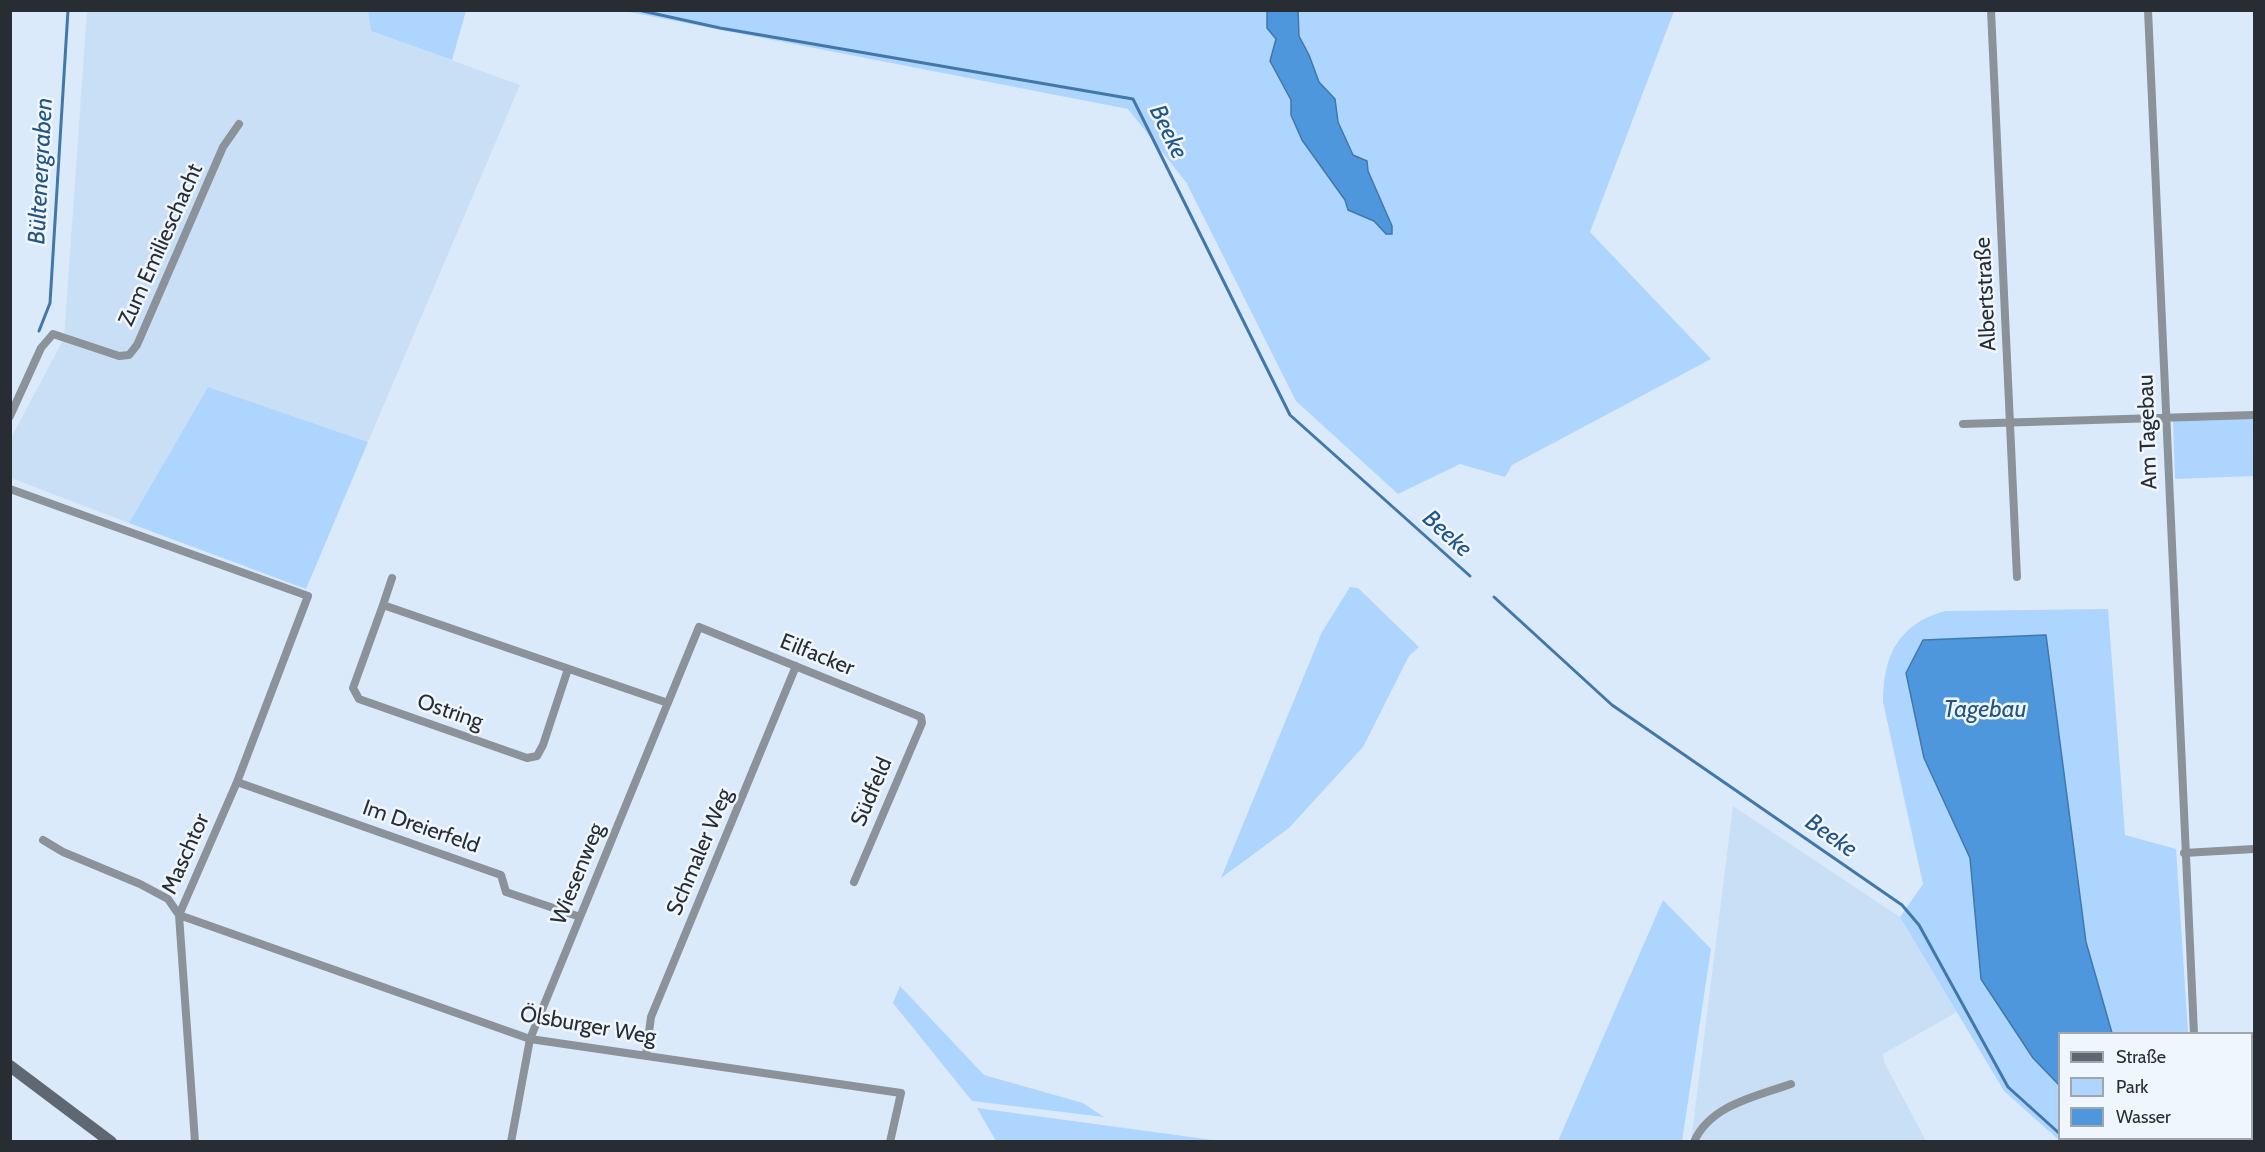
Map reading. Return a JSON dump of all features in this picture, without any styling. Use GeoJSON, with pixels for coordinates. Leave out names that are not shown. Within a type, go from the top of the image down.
{"type":"FeatureCollection","features":[{"type":"Feature","properties":{"kind":"street","name":"Albertstraße"},"geometry":{"type":"LineString","coordinates":[[1991,10],[2017,577]]}},
{"type":"Feature","properties":{"kind":"street","name":"Am Tagebau"},"geometry":{"type":"LineString","coordinates":[[2148,10],[2184,853],[2194,1032]]}},
{"type":"Feature","properties":{"kind":"street","name":"Zum Emilieschacht"},"geometry":{"type":"LineString","coordinates":[[10,416],[41,348],[52,334],[118,356],[129,355],[137,345],[223,147],[239,124]]}},
{"type":"Feature","properties":{"kind":"street"},"geometry":{"type":"LineString","coordinates":[[1963,424],[2254,415]]}},
{"type":"Feature","properties":{"kind":"street","name":"Maschtor"},"geometry":{"type":"LineString","coordinates":[[10,489],[308,596],[237,782],[179,915],[195,1142]]}},
{"type":"Feature","properties":{"kind":"street","name":"Ostring"},"geometry":{"type":"LineString","coordinates":[[392,578],[353,688],[354,694],[359,699],[527,758],[537,756],[543,745],[568,669]]}},
{"type":"Feature","properties":{"kind":"street"},"geometry":{"type":"LineString","coordinates":[[382,605],[668,703]]}},
{"type":"Feature","properties":{"kind":"street","name":"Eilfacker"},"geometry":{"type":"LineString","coordinates":[[699,627],[921,717]]}},
{"type":"Feature","properties":{"kind":"street","name":"Wiesenweg"},"geometry":{"type":"LineString","coordinates":[[512,1142],[530,1039],[699,627]]}},
{"type":"Feature","properties":{"kind":"street","name":"Schmaler Weg"},"geometry":{"type":"LineString","coordinates":[[646,1055],[651,1017],[796,666]]}},
{"type":"Feature","properties":{"kind":"street","name":"Südfeld"},"geometry":{"type":"LineString","coordinates":[[854,882],[922,723],[921,717]]}},
{"type":"Feature","properties":{"kind":"street","name":"Im Dreierfeld"},"geometry":{"type":"LineString","coordinates":[[237,782],[501,875],[506,892],[580,917]]}},
{"type":"Feature","properties":{"kind":"street"},"geometry":{"type":"LineString","coordinates":[[42,840],[63,852],[168,899],[179,915]]}},
{"type":"Feature","properties":{"kind":"street"},"geometry":{"type":"LineString","coordinates":[[2184,853],[2254,849]]}},
{"type":"Feature","properties":{"kind":"street","name":"Ölsburger Weg"},"geometry":{"type":"LineString","coordinates":[[179,915],[530,1039],[901,1093],[890,1142]]}},
{"type":"Feature","properties":{"kind":"street"},"geometry":{"type":"LineString","coordinates":[[10,1066],[111,1142]]}},
{"type":"Feature","properties":{"kind":"street"},"geometry":{"type":"LineString","coordinates":[[1694,1142],[1698,1132],[1737,1102],[1791,1084]]}},
{"type":"Feature","properties":{"kind":"shaded area"},"geometry":{"type":"Polygon","coordinates":[[[87,11],[368,11],[371,31],[520,85],[368,442],[208,387],[129,523],[11,478],[10,440],[64,338],[87,11]]]}},
{"type":"Feature","properties":{"kind":"shaded area"},"geometry":{"type":"Polygon","coordinates":[[[1733,806],[1900,917],[1957,1012],[1883,1054],[1884,1062],[1926,1141],[1691,1142],[1733,806]]]}},
{"type":"Feature","properties":{"kind":"green space"},"geometry":{"type":"Polygon","coordinates":[[[368,11],[466,11],[452,60],[371,31],[368,11]]]}},
{"type":"Feature","properties":{"kind":"green space"},"geometry":{"type":"Polygon","coordinates":[[[624,11],[1674,11],[1590,232],[1711,359],[1512,465],[1505,477],[1460,464],[1398,494],[1296,401],[1186,182],[1128,109],[624,11]]]}},
{"type":"Feature","properties":{"kind":"green space"},"geometry":{"type":"Polygon","coordinates":[[[208,387],[368,442],[306,589],[129,523],[208,387]]]}},
{"type":"Feature","properties":{"kind":"green space"},"geometry":{"type":"Polygon","coordinates":[[[2254,417],[2254,476],[2175,479],[2173,420],[2254,417]]]}},
{"type":"Feature","properties":{"kind":"green space"},"geometry":{"type":"Polygon","coordinates":[[[1350,587],[1358,588],[1419,647],[1409,656],[1363,747],[1289,828],[1221,878],[1322,632],[1350,587]]]}},
{"type":"Feature","properties":{"kind":"green space"},"geometry":{"type":"Polygon","coordinates":[[[2108,609],[2125,835],[2176,849],[2188,1032],[2112,1032],[2086,942],[2046,635],[1924,758],[1970,858],[1976,916],[2033,1058],[2058,1084],[2058,1139],[2004,1091],[1900,917],[1923,884],[1883,702],[1886,670],[1896,644],[1905,633],[1915,624],[1945,611],[2108,609]]]}},
{"type":"Feature","properties":{"kind":"green space"},"geometry":{"type":"Polygon","coordinates":[[[1663,900],[1711,949],[1682,1141],[1558,1141],[1663,900]]]}},
{"type":"Feature","properties":{"kind":"green space"},"geometry":{"type":"Polygon","coordinates":[[[900,986],[984,1075],[1083,1103],[1104,1117],[972,1101],[893,1003],[900,986]]]}},
{"type":"Feature","properties":{"kind":"green space"},"geometry":{"type":"Polygon","coordinates":[[[977,1108],[1220,1141],[996,1141],[977,1108]]]}},
{"type":"Feature","properties":{"kind":"green space"},"geometry":{"type":"Polygon","coordinates":[[[2059,1140],[2190,1140],[2189,1141],[2059,1140]]]}},
{"type":"Feature","properties":{"kind":"water"},"geometry":{"type":"Polygon","coordinates":[[[1267,11],[1298,11],[1299,36],[1319,82],[1335,99],[1338,122],[1353,155],[1367,161],[1368,171],[1392,226],[1392,234],[1386,234],[1374,221],[1348,210],[1345,200],[1302,140],[1291,115],[1291,100],[1270,61],[1276,39],[1267,28],[1267,11]]]}},
{"type":"Feature","properties":{"kind":"water","name":"Tagebau"},"geometry":{"type":"Polygon","coordinates":[[[2046,635],[2086,942],[2112,1032],[2058,1032],[2058,1084],[2033,1058],[1981,979],[1970,858],[1924,758],[1906,673],[1923,640],[2046,635]]]}},
{"type":"Feature","properties":{"kind":"waterway","name":"Bültenergraben"},"geometry":{"type":"LineString","coordinates":[[39,331],[50,303],[68,10]]}},
{"type":"Feature","properties":{"kind":"waterway","name":"Beeke"},"geometry":{"type":"LineString","coordinates":[[638,10],[720,28],[1133,99],[1290,415],[1470,576]]}},
{"type":"Feature","properties":{"kind":"waterway","name":"Beeke"},"geometry":{"type":"LineString","coordinates":[[1494,597],[1612,705],[1902,905],[1919,925],[2008,1087],[2058,1132]]}}]}
